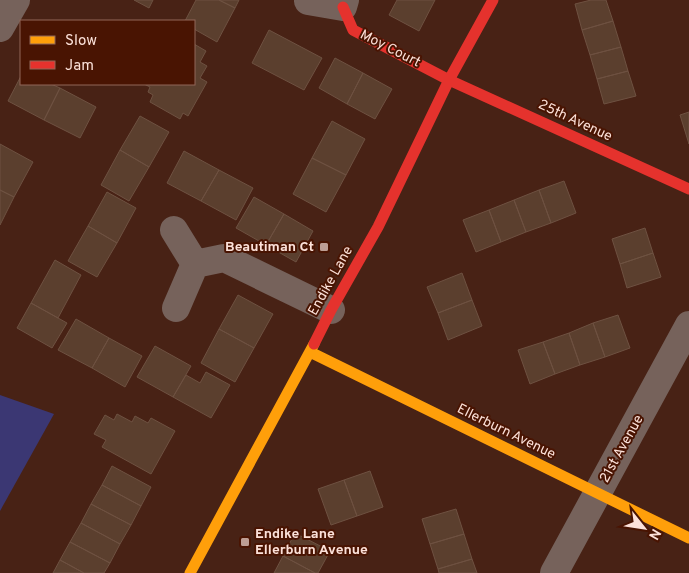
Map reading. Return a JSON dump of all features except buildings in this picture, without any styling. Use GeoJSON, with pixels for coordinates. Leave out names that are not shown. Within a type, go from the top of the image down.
{"type":"FeatureCollection","features":[{"type":"Feature","properties":{"kind":"street"},"geometry":{"type":"LineString","coordinates":[[0,28],[16,0]]}},
{"type":"Feature","properties":{"kind":"street","name":"Endike Lane"},"geometry":{"type":"LineString","coordinates":[[190,573],[331,310],[378,227],[449,80],[493,0]]}},
{"type":"Feature","properties":{"kind":"street","name":"Moy Court"},"geometry":{"type":"LineString","coordinates":[[308,1],[344,4],[353,30],[449,80]]}},
{"type":"Feature","properties":{"kind":"street","name":"25th Avenue"},"geometry":{"type":"LineString","coordinates":[[449,80],[689,189]]}},
{"type":"Feature","properties":{"kind":"street"},"geometry":{"type":"LineString","coordinates":[[174,230],[195,264]]}},
{"type":"Feature","properties":{"kind":"street"},"geometry":{"type":"LineString","coordinates":[[195,264],[224,258],[331,310]]}},
{"type":"Feature","properties":{"kind":"street"},"geometry":{"type":"LineString","coordinates":[[176,308],[195,264]]}},
{"type":"Feature","properties":{"kind":"street","name":"21st Avenue"},"geometry":{"type":"LineString","coordinates":[[554,573],[689,325]]}},
{"type":"Feature","properties":{"kind":"street","name":"Ellerburn Avenue"},"geometry":{"type":"LineString","coordinates":[[310,352],[689,538]]}},
{"type":"Feature","properties":{"kind":"shaded area"},"geometry":{"type":"Polygon","coordinates":[[[0,395],[54,414],[0,511],[0,395]]]}},
{"type":"Feature","properties":{"kind":"traffic: slow"},"geometry":{"type":"LineString","coordinates":[[190,573],[314,344]]}},
{"type":"Feature","properties":{"kind":"traffic: slow"},"geometry":{"type":"LineString","coordinates":[[310,352],[689,538]]}},
{"type":"Feature","properties":{"kind":"traffic: jam"},"geometry":{"type":"LineString","coordinates":[[314,344],[378,227],[449,80],[493,0]]}},
{"type":"Feature","properties":{"kind":"traffic: jam"},"geometry":{"type":"LineString","coordinates":[[343,7],[353,30],[449,80],[689,189]]}},
{"type":"Feature","properties":{"kind":"place","name":"Beautiman Ct"},"geometry":{"type":"Point","coordinates":[324,247]}},
{"type":"Feature","properties":{"kind":"place","name":"Endike Lane Ellerburn Avenue"},"geometry":{"type":"Point","coordinates":[245,542]}}]}
